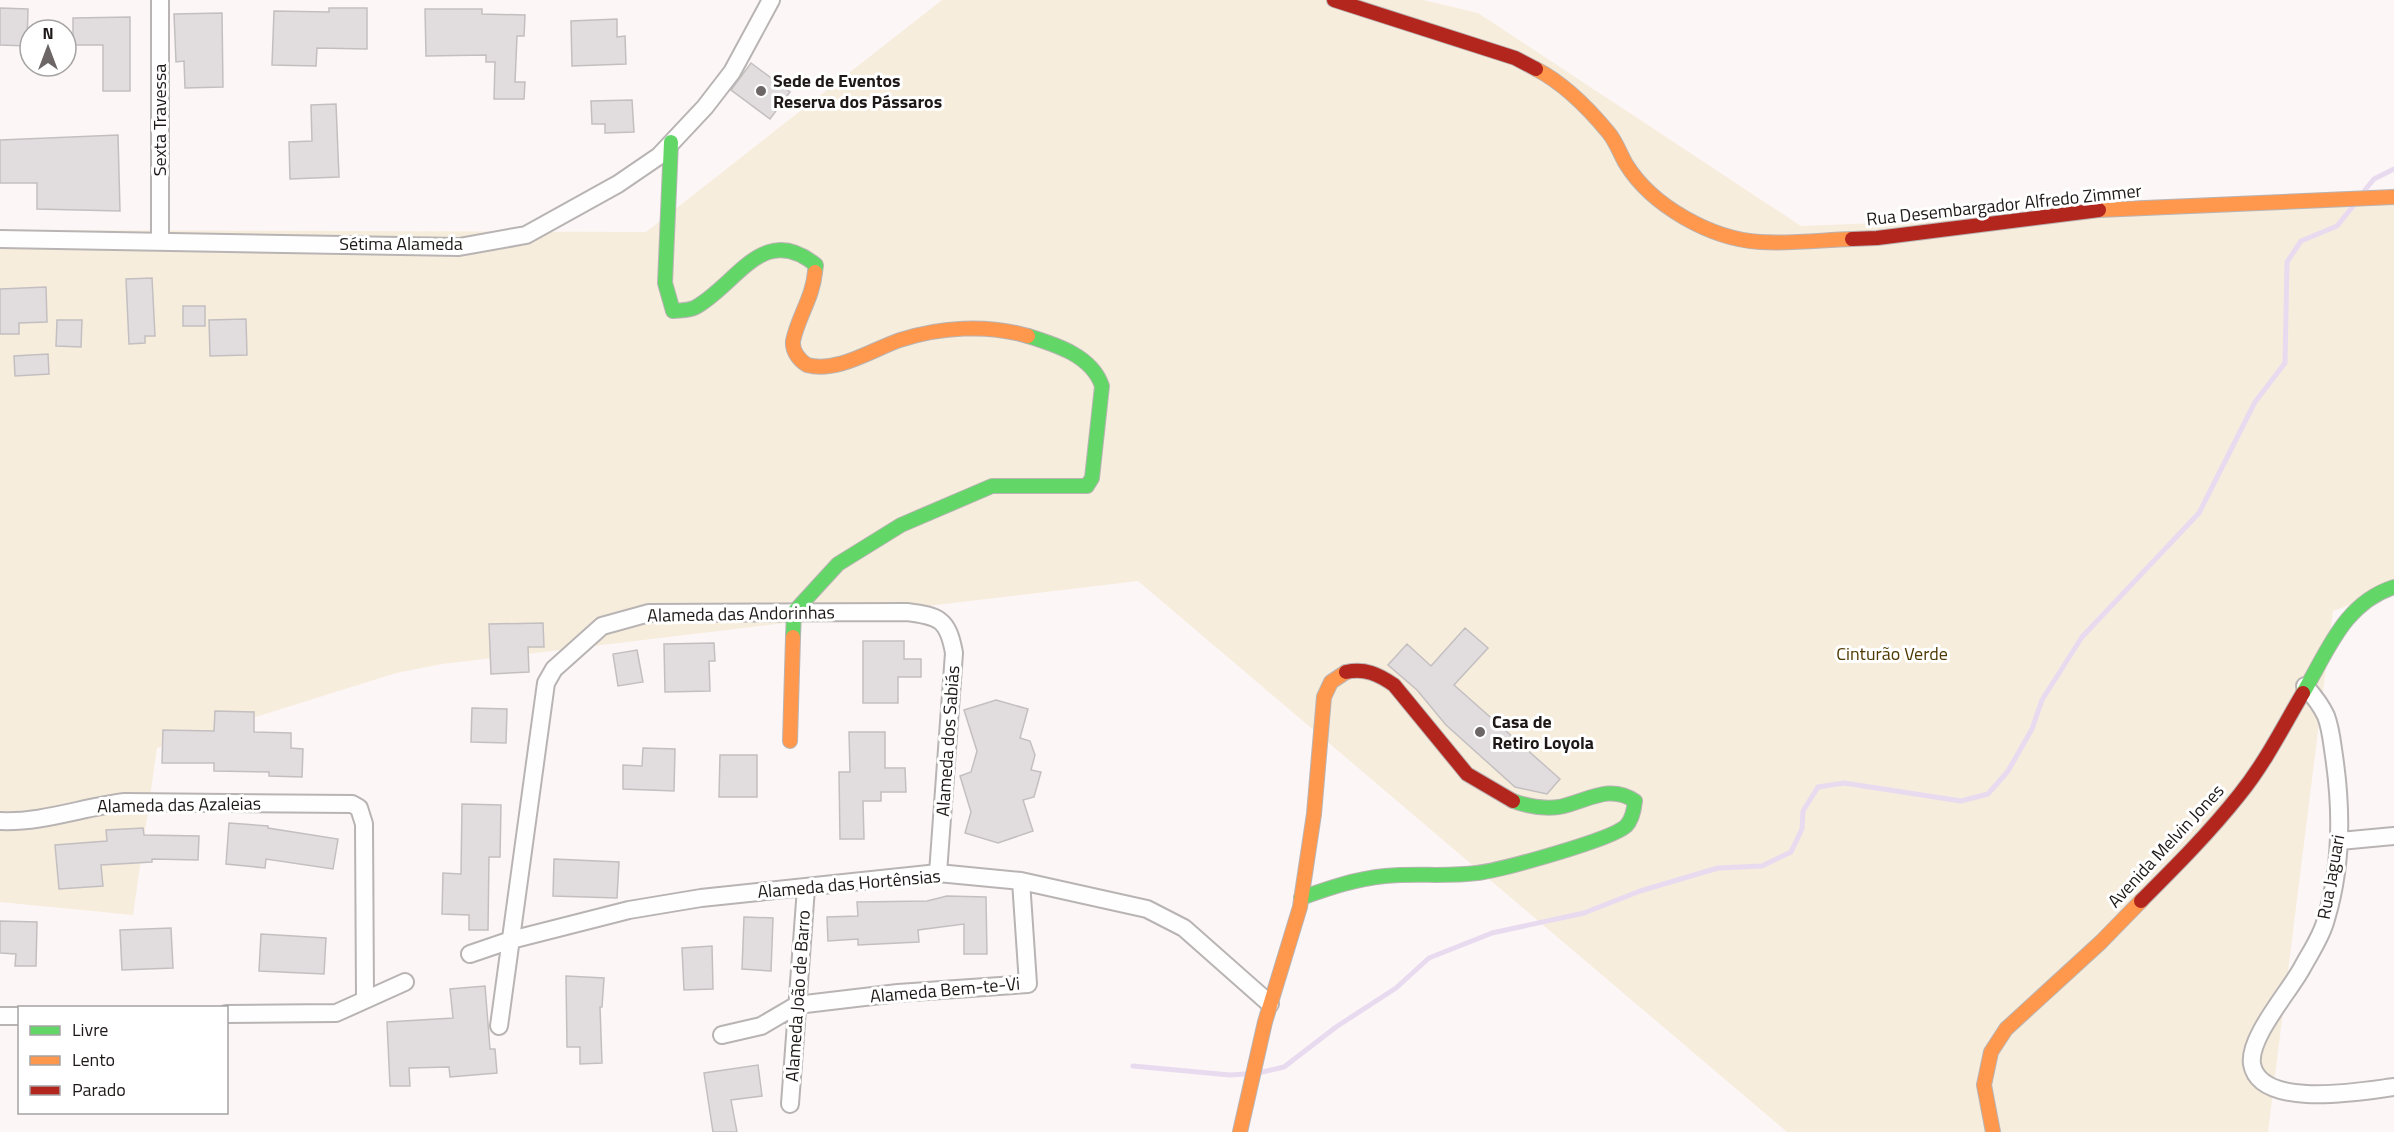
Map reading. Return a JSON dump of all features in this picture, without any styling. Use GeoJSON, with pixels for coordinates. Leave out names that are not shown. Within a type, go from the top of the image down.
{"type":"FeatureCollection","features":[{"type":"Feature","properties":{"kind":"street","name":"Sexta Travessa"},"geometry":{"type":"LineString","coordinates":[[160,0],[160,240]]}},
{"type":"Feature","properties":{"kind":"street","name":"Sétima Alameda"},"geometry":{"type":"LineString","coordinates":[[0,239],[459,247],[526,235],[618,184],[659,156],[705,107],[732,72],[771,0]]}},
{"type":"Feature","properties":{"kind":"street","name":"Rua Desembargador Alfredo Zimmer"},"geometry":{"type":"LineString","coordinates":[[1334,0],[1515,58],[1554,78],[1609,133],[1627,165],[1656,197],[1692,221],[1727,236],[1760,242],[1877,238],[2104,209],[2394,197]]}},
{"type":"Feature","properties":{"kind":"street"},"geometry":{"type":"LineString","coordinates":[[671,142],[665,283],[674,311],[695,309],[754,259],[784,246],[804,252],[816,265],[814,289],[793,342],[794,350],[802,363],[813,366],[832,364],[908,337],[984,328],[1029,336],[1088,361],[1099,373],[1102,386],[1092,478],[1087,486],[992,486],[901,525],[837,564],[794,612],[790,741]]}},
{"type":"Feature","properties":{"kind":"street","name":"Avenida Melvin Jones"},"geometry":{"type":"LineString","coordinates":[[1993,1132],[1984,1085],[1991,1052],[2006,1029],[2101,942],[2198,843],[2241,792],[2266,757],[2342,626],[2359,604],[2375,593],[2394,587]]}},
{"type":"Feature","properties":{"kind":"street","name":"Alameda das Andorinhas"},"geometry":{"type":"LineString","coordinates":[[499,1026],[546,683],[554,669],[602,626],[649,613],[907,612],[934,615]]}},
{"type":"Feature","properties":{"kind":"street","name":"Alameda dos Sabiás"},"geometry":{"type":"LineString","coordinates":[[934,615],[950,630],[954,653],[938,873]]}},
{"type":"Feature","properties":{"kind":"street"},"geometry":{"type":"LineString","coordinates":[[1240,1132],[1270,1004],[1301,898],[1317,789],[1323,708],[1328,687],[1337,675],[1354,670],[1370,671],[1390,683],[1416,710],[1467,774],[1501,796],[1527,806],[1548,808],[1567,805],[1611,791],[1627,794],[1635,801],[1633,814],[1626,826],[1607,837],[1572,848],[1478,873],[1385,876],[1350,881],[1301,898]]}},
{"type":"Feature","properties":{"kind":"street","name":"Rua Jaguari"},"geometry":{"type":"LineString","coordinates":[[2306,686],[2318,703],[2329,727],[2339,791],[2340,841],[2326,920],[2301,969],[2256,1041],[2252,1053],[2252,1064],[2256,1076],[2269,1086],[2324,1096],[2394,1087]]}},
{"type":"Feature","properties":{"kind":"street","name":"Alameda das Azaleias"},"geometry":{"type":"LineString","coordinates":[[0,821],[23,822],[93,806],[125,802],[343,803],[359,808],[364,824],[365,999]]}},
{"type":"Feature","properties":{"kind":"street"},"geometry":{"type":"LineString","coordinates":[[2340,841],[2394,836]]}},
{"type":"Feature","properties":{"kind":"street","name":"Alameda das Hortênsias"},"geometry":{"type":"LineString","coordinates":[[470,954],[511,940],[629,910],[701,898],[938,873],[1021,881],[1147,909],[1184,928],[1270,1004]]}},
{"type":"Feature","properties":{"kind":"street","name":"Alameda Bem-te-Vi"},"geometry":{"type":"LineString","coordinates":[[797,1005],[898,993],[1028,984],[1021,881]]}},
{"type":"Feature","properties":{"kind":"street","name":"Alameda João de Barro"},"geometry":{"type":"LineString","coordinates":[[790,1104],[806,888]]}},
{"type":"Feature","properties":{"kind":"street"},"geometry":{"type":"LineString","coordinates":[[228,1014],[336,1013],[405,982]]}},
{"type":"Feature","properties":{"kind":"street"},"geometry":{"type":"LineString","coordinates":[[722,1035],[760,1026],[797,1005]]}},
{"type":"Feature","properties":{"kind":"street"},"geometry":{"type":"LineString","coordinates":[[0,1016],[18,1016]]}},
{"type":"Feature","properties":{"kind":"green space","name":"Cinturão Verde"},"geometry":{"type":"Polygon","coordinates":[[[942,0],[1423,0],[1478,13],[1801,226],[2394,202],[2394,589],[2333,611],[2268,1132],[1787,1132],[1138,581],[442,664],[396,673],[157,748],[133,915],[0,902],[0,230],[646,232],[942,0]]]}},
{"type":"Feature","properties":{"kind":"building"},"geometry":{"type":"Polygon","coordinates":[[[0,8],[28,9],[28,18],[18,18],[18,46],[0,45],[0,8]]]}},
{"type":"Feature","properties":{"kind":"building"},"geometry":{"type":"Polygon","coordinates":[[[329,8],[367,8],[367,49],[317,48],[316,66],[272,65],[274,11],[329,12],[329,8]]]}},
{"type":"Feature","properties":{"kind":"building"},"geometry":{"type":"Polygon","coordinates":[[[425,9],[482,9],[482,14],[525,15],[524,36],[517,36],[515,82],[525,82],[524,99],[494,99],[495,62],[486,62],[486,55],[426,56],[425,9]]]}},
{"type":"Feature","properties":{"kind":"building"},"geometry":{"type":"Polygon","coordinates":[[[222,13],[223,87],[185,88],[184,61],[176,62],[174,14],[222,13]]]}},
{"type":"Feature","properties":{"kind":"building"},"geometry":{"type":"Polygon","coordinates":[[[130,17],[130,91],[103,91],[103,45],[78,45],[78,18],[73,18],[130,17]]]}},
{"type":"Feature","properties":{"kind":"building"},"geometry":{"type":"Polygon","coordinates":[[[617,19],[617,37],[625,36],[626,64],[572,66],[571,21],[617,19]]]}},
{"type":"Feature","properties":{"kind":"building","name":"Sede de Eventos Reserva dos Pássaros"},"geometry":{"type":"Polygon","coordinates":[[[751,63],[790,92],[770,119],[731,90],[751,63]]]}},
{"type":"Feature","properties":{"kind":"building"},"geometry":{"type":"Polygon","coordinates":[[[632,100],[634,132],[605,133],[605,124],[592,124],[591,101],[632,100]]]}},
{"type":"Feature","properties":{"kind":"building"},"geometry":{"type":"Polygon","coordinates":[[[336,104],[339,177],[290,179],[289,142],[312,141],[311,105],[336,104]]]}},
{"type":"Feature","properties":{"kind":"building"},"geometry":{"type":"Polygon","coordinates":[[[118,135],[120,211],[37,209],[37,183],[0,183],[0,140],[118,135]]]}},
{"type":"Feature","properties":{"kind":"building"},"geometry":{"type":"Polygon","coordinates":[[[152,278],[155,336],[145,336],[145,343],[129,344],[126,279],[152,278]]]}},
{"type":"Feature","properties":{"kind":"building"},"geometry":{"type":"Polygon","coordinates":[[[46,287],[47,322],[19,323],[19,334],[0,334],[0,289],[46,287]]]}},
{"type":"Feature","properties":{"kind":"building"},"geometry":{"type":"Polygon","coordinates":[[[183,306],[205,306],[205,326],[183,326],[183,306]]]}},
{"type":"Feature","properties":{"kind":"building"},"geometry":{"type":"Polygon","coordinates":[[[246,319],[247,355],[210,356],[209,320],[246,319]]]}},
{"type":"Feature","properties":{"kind":"building"},"geometry":{"type":"Polygon","coordinates":[[[57,320],[82,320],[81,347],[56,346],[57,320]]]}},
{"type":"Feature","properties":{"kind":"building"},"geometry":{"type":"Polygon","coordinates":[[[48,354],[49,374],[15,376],[14,356],[48,354]]]}},
{"type":"Feature","properties":{"kind":"building"},"geometry":{"type":"Polygon","coordinates":[[[543,623],[544,647],[528,647],[529,672],[491,674],[489,624],[543,623]]]}},
{"type":"Feature","properties":{"kind":"building","name":"Casa de Retiro Loyola"},"geometry":{"type":"Polygon","coordinates":[[[1465,628],[1488,648],[1454,685],[1560,779],[1547,794],[1515,787],[1446,725],[1417,690],[1388,665],[1407,644],[1431,666],[1465,628]]]}},
{"type":"Feature","properties":{"kind":"building"},"geometry":{"type":"Polygon","coordinates":[[[863,641],[904,641],[904,659],[921,659],[921,677],[898,677],[898,703],[863,703],[863,641]]]}},
{"type":"Feature","properties":{"kind":"building"},"geometry":{"type":"Polygon","coordinates":[[[714,643],[715,661],[709,661],[710,691],[665,692],[664,644],[714,643]]]}},
{"type":"Feature","properties":{"kind":"building"},"geometry":{"type":"Polygon","coordinates":[[[637,650],[643,682],[618,686],[613,654],[637,650]]]}},
{"type":"Feature","properties":{"kind":"building"},"geometry":{"type":"Polygon","coordinates":[[[996,700],[1028,709],[1020,738],[1030,741],[1035,755],[1031,770],[1041,772],[1034,797],[1023,800],[1033,831],[998,843],[965,833],[971,812],[960,776],[971,772],[977,751],[964,710],[996,700]]]}},
{"type":"Feature","properties":{"kind":"building"},"geometry":{"type":"Polygon","coordinates":[[[472,708],[507,709],[506,743],[471,742],[472,708]]]}},
{"type":"Feature","properties":{"kind":"building"},"geometry":{"type":"Polygon","coordinates":[[[215,711],[254,712],[254,732],[291,733],[291,748],[303,749],[302,777],[269,776],[269,772],[214,771],[214,763],[162,763],[163,730],[214,731],[215,711]]]}},
{"type":"Feature","properties":{"kind":"building"},"geometry":{"type":"Polygon","coordinates":[[[849,732],[885,732],[885,768],[905,768],[906,792],[881,792],[881,801],[863,801],[864,839],[840,839],[839,772],[850,772],[849,732]]]}},
{"type":"Feature","properties":{"kind":"building"},"geometry":{"type":"Polygon","coordinates":[[[643,748],[675,749],[674,791],[623,789],[623,765],[642,766],[643,748]]]}},
{"type":"Feature","properties":{"kind":"building"},"geometry":{"type":"Polygon","coordinates":[[[720,755],[757,755],[757,797],[719,797],[720,755]]]}},
{"type":"Feature","properties":{"kind":"building"},"geometry":{"type":"Polygon","coordinates":[[[462,804],[501,805],[500,857],[489,857],[488,930],[469,930],[469,915],[442,914],[443,873],[461,874],[462,804]]]}},
{"type":"Feature","properties":{"kind":"building"},"geometry":{"type":"Polygon","coordinates":[[[229,823],[268,826],[268,828],[338,839],[333,869],[266,859],[265,868],[226,864],[229,823]]]}},
{"type":"Feature","properties":{"kind":"building"},"geometry":{"type":"Polygon","coordinates":[[[143,828],[144,835],[199,836],[198,860],[152,859],[152,862],[101,865],[103,886],[59,889],[55,845],[107,841],[106,830],[143,828]]]}},
{"type":"Feature","properties":{"kind":"building"},"geometry":{"type":"Polygon","coordinates":[[[554,859],[619,862],[617,898],[553,896],[554,859]]]}},
{"type":"Feature","properties":{"kind":"building"},"geometry":{"type":"Polygon","coordinates":[[[947,896],[986,897],[987,954],[964,954],[964,924],[918,930],[919,942],[858,945],[858,939],[828,941],[827,917],[858,916],[857,902],[927,901],[947,896]]]}},
{"type":"Feature","properties":{"kind":"building"},"geometry":{"type":"Polygon","coordinates":[[[744,917],[773,918],[771,971],[742,969],[744,917]]]}},
{"type":"Feature","properties":{"kind":"building"},"geometry":{"type":"Polygon","coordinates":[[[0,921],[37,922],[36,966],[15,966],[16,954],[0,953],[0,921]]]}},
{"type":"Feature","properties":{"kind":"building"},"geometry":{"type":"Polygon","coordinates":[[[171,928],[173,968],[122,970],[120,930],[171,928]]]}},
{"type":"Feature","properties":{"kind":"building"},"geometry":{"type":"Polygon","coordinates":[[[261,934],[326,938],[324,974],[259,971],[261,934]]]}},
{"type":"Feature","properties":{"kind":"building"},"geometry":{"type":"Polygon","coordinates":[[[712,946],[713,989],[684,990],[682,948],[712,946]]]}},
{"type":"Feature","properties":{"kind":"building"},"geometry":{"type":"Polygon","coordinates":[[[566,976],[604,978],[602,1007],[600,1007],[602,1063],[580,1064],[580,1047],[567,1047],[566,976]]]}},
{"type":"Feature","properties":{"kind":"building"},"geometry":{"type":"Polygon","coordinates":[[[485,986],[490,1049],[495,1049],[497,1073],[450,1077],[449,1067],[409,1068],[410,1086],[390,1086],[387,1022],[453,1018],[450,989],[485,986]]]}},
{"type":"Feature","properties":{"kind":"building"},"geometry":{"type":"Polygon","coordinates":[[[758,1065],[762,1096],[731,1100],[737,1132],[713,1132],[704,1073],[758,1065]]]}},
{"type":"Feature","properties":{"kind":"waterway"},"geometry":{"type":"LineString","coordinates":[[2365,190],[2374,179],[2394,169]]}},
{"type":"Feature","properties":{"kind":"waterway"},"geometry":{"type":"LineString","coordinates":[[1258,1073],[1284,1067],[1336,1027],[1396,988],[1429,958],[1492,933],[1584,913],[1640,891],[1718,868],[1762,866],[1791,852],[1802,829],[1803,811],[1818,787],[1844,783],[1961,801],[1988,794],[2008,771],[2032,729],[2042,700],[2082,637],[2199,513],[2255,402],[2285,363],[2287,262],[2301,241],[2337,226],[2354,205]]}},
{"type":"Feature","properties":{"kind":"waterway"},"geometry":{"type":"LineString","coordinates":[[1133,1066],[1230,1075],[1245,1074]]}},
{"type":"Feature","properties":{"kind":"traffic: fast"},"geometry":{"type":"LineString","coordinates":[[671,142],[665,283],[673,311],[696,307],[752,261],[766,253],[781,250],[797,253],[816,265],[815,272]]}},
{"type":"Feature","properties":{"kind":"traffic: fast"},"geometry":{"type":"LineString","coordinates":[[793,637],[794,612],[838,564],[901,525],[992,486],[1087,486],[1092,478],[1102,386],[1097,376],[1082,359],[1062,348],[1028,336]]}},
{"type":"Feature","properties":{"kind":"traffic: fast"},"geometry":{"type":"LineString","coordinates":[[2303,693],[2339,630],[2350,616],[2377,594],[2394,587]]}},
{"type":"Feature","properties":{"kind":"traffic: fast"},"geometry":{"type":"LineString","coordinates":[[1301,898],[1342,884],[1374,877],[1477,873],[1555,854],[1600,839],[1626,826],[1630,821],[1635,801],[1616,794],[1597,795],[1553,808],[1535,807],[1513,801]]}},
{"type":"Feature","properties":{"kind":"traffic: slow"},"geometry":{"type":"LineString","coordinates":[[1536,69],[1566,89],[1601,123],[1616,143],[1626,164],[1637,179],[1651,193],[1684,218],[1741,240],[1794,242],[1852,239]]}},
{"type":"Feature","properties":{"kind":"traffic: slow"},"geometry":{"type":"LineString","coordinates":[[2099,210],[2394,197]]}},
{"type":"Feature","properties":{"kind":"traffic: slow"},"geometry":{"type":"LineString","coordinates":[[815,272],[793,341],[797,355],[807,365],[831,366],[900,340],[931,332],[980,329],[1028,336]]}},
{"type":"Feature","properties":{"kind":"traffic: slow"},"geometry":{"type":"LineString","coordinates":[[790,741],[793,637]]}},
{"type":"Feature","properties":{"kind":"traffic: slow"},"geometry":{"type":"LineString","coordinates":[[1240,1132],[1265,1022],[1300,907],[1314,814],[1324,697],[1331,682],[1346,672]]}},
{"type":"Feature","properties":{"kind":"traffic: slow"},"geometry":{"type":"LineString","coordinates":[[1993,1132],[1984,1085],[1991,1052],[2006,1029],[2101,942],[2141,901]]}},
{"type":"Feature","properties":{"kind":"traffic: jam"},"geometry":{"type":"LineString","coordinates":[[1334,0],[1515,58],[1536,69]]}},
{"type":"Feature","properties":{"kind":"traffic: jam"},"geometry":{"type":"LineString","coordinates":[[1852,239],[1877,238],[2099,210]]}},
{"type":"Feature","properties":{"kind":"traffic: jam"},"geometry":{"type":"LineString","coordinates":[[1346,672],[1371,673],[1394,685],[1467,774],[1513,801]]}},
{"type":"Feature","properties":{"kind":"traffic: jam"},"geometry":{"type":"LineString","coordinates":[[2141,901],[2204,836],[2240,794],[2266,757],[2303,693]]}},
{"type":"Feature","properties":{"kind":"place","name":"Sede de Eventos Reserva dos Pássaros"},"geometry":{"type":"Point","coordinates":[761,91]}},
{"type":"Feature","properties":{"kind":"place","name":"Casa de Retiro Loyola"},"geometry":{"type":"Point","coordinates":[1480,732]}}]}
